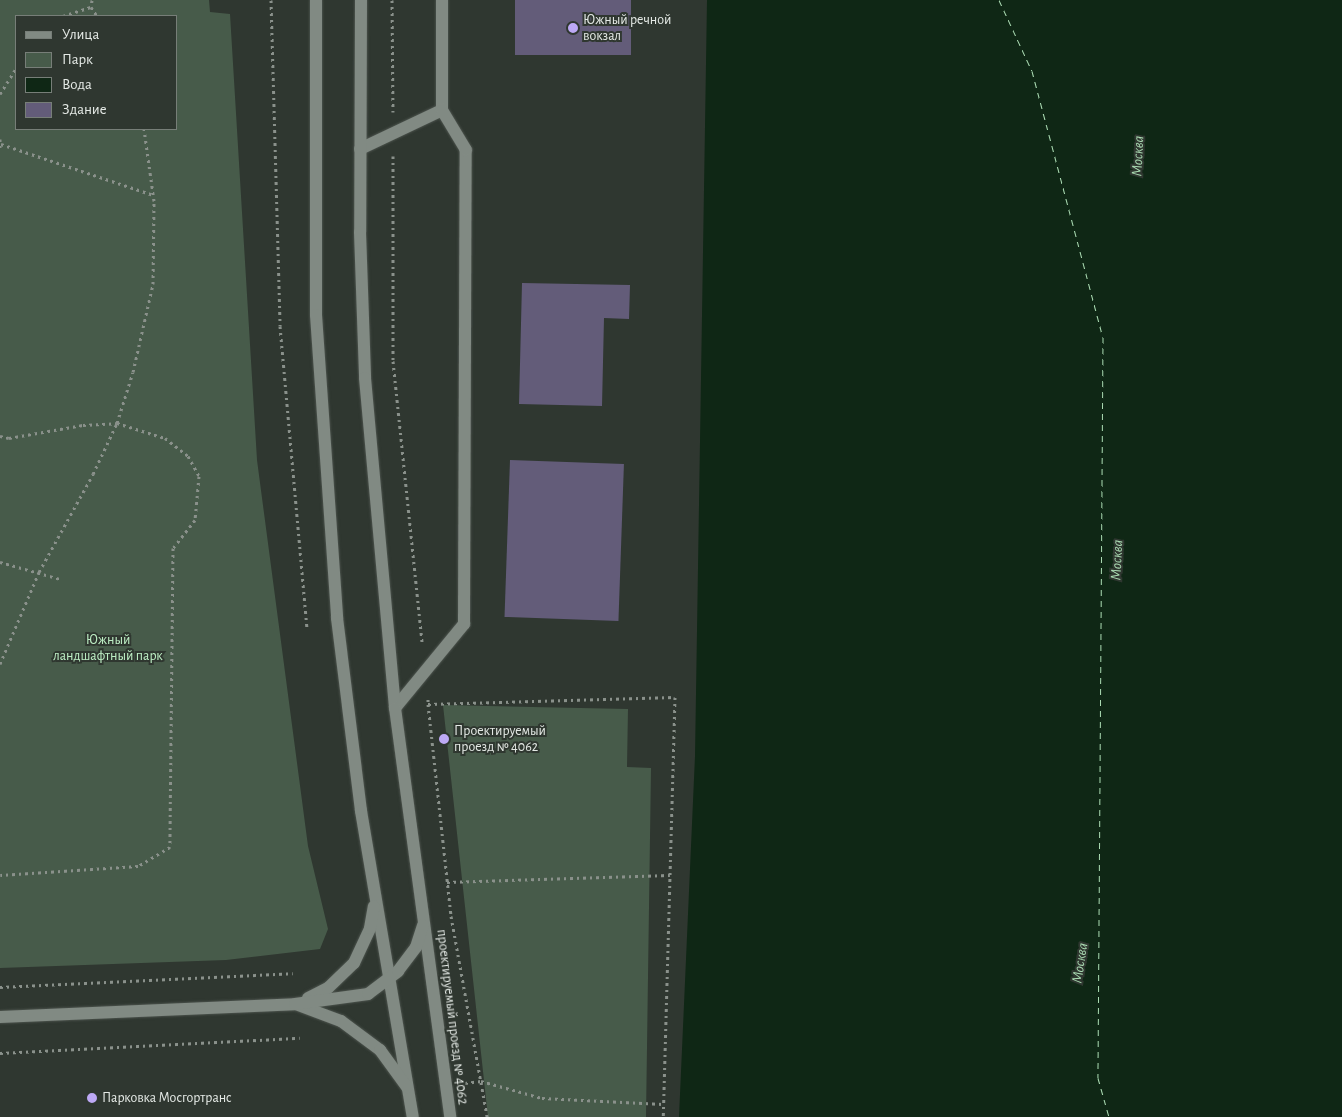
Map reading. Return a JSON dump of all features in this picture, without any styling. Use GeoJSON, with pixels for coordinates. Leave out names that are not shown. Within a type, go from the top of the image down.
{"type":"FeatureCollection","features":[{"type":"Feature","properties":{"kind":"main road"},"geometry":{"type":"LineString","coordinates":[[316,0],[316,268],[319,380],[337,618],[375,901],[391,979],[412,1117]]}},
{"type":"Feature","properties":{"kind":"main road","name":"проектируемый проезд № 4062"},"geometry":{"type":"LineString","coordinates":[[361,0],[360,149],[365,378],[395,708],[450,1117]]}},
{"type":"Feature","properties":{"kind":"main road"},"geometry":{"type":"LineString","coordinates":[[395,708],[464,624],[466,150],[442,110],[442,0]]}},
{"type":"Feature","properties":{"kind":"main road"},"geometry":{"type":"LineString","coordinates":[[360,149],[442,110]]}},
{"type":"Feature","properties":{"kind":"main road"},"geometry":{"type":"LineString","coordinates":[[296,1004],[328,988],[354,963],[370,928],[375,901]]}},
{"type":"Feature","properties":{"kind":"main road"},"geometry":{"type":"LineString","coordinates":[[0,1017],[296,1004],[368,994],[391,979],[416,947],[424,920]]}},
{"type":"Feature","properties":{"kind":"main road"},"geometry":{"type":"LineString","coordinates":[[296,1004],[341,1021],[380,1050],[408,1089]]}},
{"type":"Feature","properties":{"kind":"path"},"geometry":{"type":"LineString","coordinates":[[92,0],[91,7],[97,15]]}},
{"type":"Feature","properties":{"kind":"path"},"geometry":{"type":"LineString","coordinates":[[271,0],[280,326],[307,629]]}},
{"type":"Feature","properties":{"kind":"path"},"geometry":{"type":"LineString","coordinates":[[392,0],[393,361],[447,882],[487,1117]]}},
{"type":"Feature","properties":{"kind":"path"},"geometry":{"type":"LineString","coordinates":[[66,15],[91,7]]}},
{"type":"Feature","properties":{"kind":"path"},"geometry":{"type":"LineString","coordinates":[[0,94],[15,70]]}},
{"type":"Feature","properties":{"kind":"path"},"geometry":{"type":"LineString","coordinates":[[0,664],[39,572],[93,474],[117,423],[133,372],[153,284],[153,194],[144,130]]}},
{"type":"Feature","properties":{"kind":"path"},"geometry":{"type":"LineString","coordinates":[[0,139],[0,149]]}},
{"type":"Feature","properties":{"kind":"path"},"geometry":{"type":"LineString","coordinates":[[1,144],[153,194]]}},
{"type":"Feature","properties":{"kind":"path"},"geometry":{"type":"LineString","coordinates":[[0,436],[9,438],[83,424],[117,423],[165,438],[188,456],[198,476],[195,520],[173,548],[170,847],[138,866],[0,875]]}},
{"type":"Feature","properties":{"kind":"path"},"geometry":{"type":"LineString","coordinates":[[0,562],[39,572],[60,580]]}},
{"type":"Feature","properties":{"kind":"path"},"geometry":{"type":"LineString","coordinates":[[428,704],[675,697],[663,1117]]}},
{"type":"Feature","properties":{"kind":"path"},"geometry":{"type":"LineString","coordinates":[[447,882],[670,875]]}},
{"type":"Feature","properties":{"kind":"path"},"geometry":{"type":"LineString","coordinates":[[0,987],[293,972]]}},
{"type":"Feature","properties":{"kind":"path"},"geometry":{"type":"LineString","coordinates":[[0,1053],[300,1038]]}},
{"type":"Feature","properties":{"kind":"path"},"geometry":{"type":"LineString","coordinates":[[481,1081],[542,1098],[664,1104]]}},
{"type":"Feature","properties":{"kind":"green space","name":"Южный ландшафтный парк"},"geometry":{"type":"Polygon","coordinates":[[[0,0],[209,0],[210,12],[230,14],[257,460],[308,846],[328,929],[320,949],[226,960],[0,968],[0,0]]]}},
{"type":"Feature","properties":{"kind":"green space"},"geometry":{"type":"Polygon","coordinates":[[[443,705],[628,709],[627,767],[651,768],[646,1117],[488,1117],[443,705]]]}},
{"type":"Feature","properties":{"kind":"water","name":"Москва"},"geometry":{"type":"Polygon","coordinates":[[[707,0],[1342,0],[1342,1117],[679,1117],[695,756],[707,0]]]}},
{"type":"Feature","properties":{"kind":"building","name":"Южный речной вокзал"},"geometry":{"type":"Polygon","coordinates":[[[515,0],[631,0],[631,55],[515,55],[515,0]]]}},
{"type":"Feature","properties":{"kind":"building"},"geometry":{"type":"Polygon","coordinates":[[[522,283],[630,285],[629,319],[604,318],[602,406],[519,404],[522,283]]]}},
{"type":"Feature","properties":{"kind":"building"},"geometry":{"type":"Polygon","coordinates":[[[510,460],[624,464],[618,621],[505,617],[510,460]]]}},
{"type":"Feature","properties":{"kind":"ferry route"},"geometry":{"type":"LineString","coordinates":[[999,0],[1032,71],[1103,337],[1098,1078],[1109,1117]]}},
{"type":"Feature","properties":{"kind":"place","name":"Южный речной вокзал"},"geometry":{"type":"Point","coordinates":[573,28]}},
{"type":"Feature","properties":{"kind":"place","name":"Проектируемый проезд № 4062"},"geometry":{"type":"Point","coordinates":[444,739]}},
{"type":"Feature","properties":{"kind":"place","name":"Парковка Мосгортранс"},"geometry":{"type":"Point","coordinates":[92,1098]}}]}
